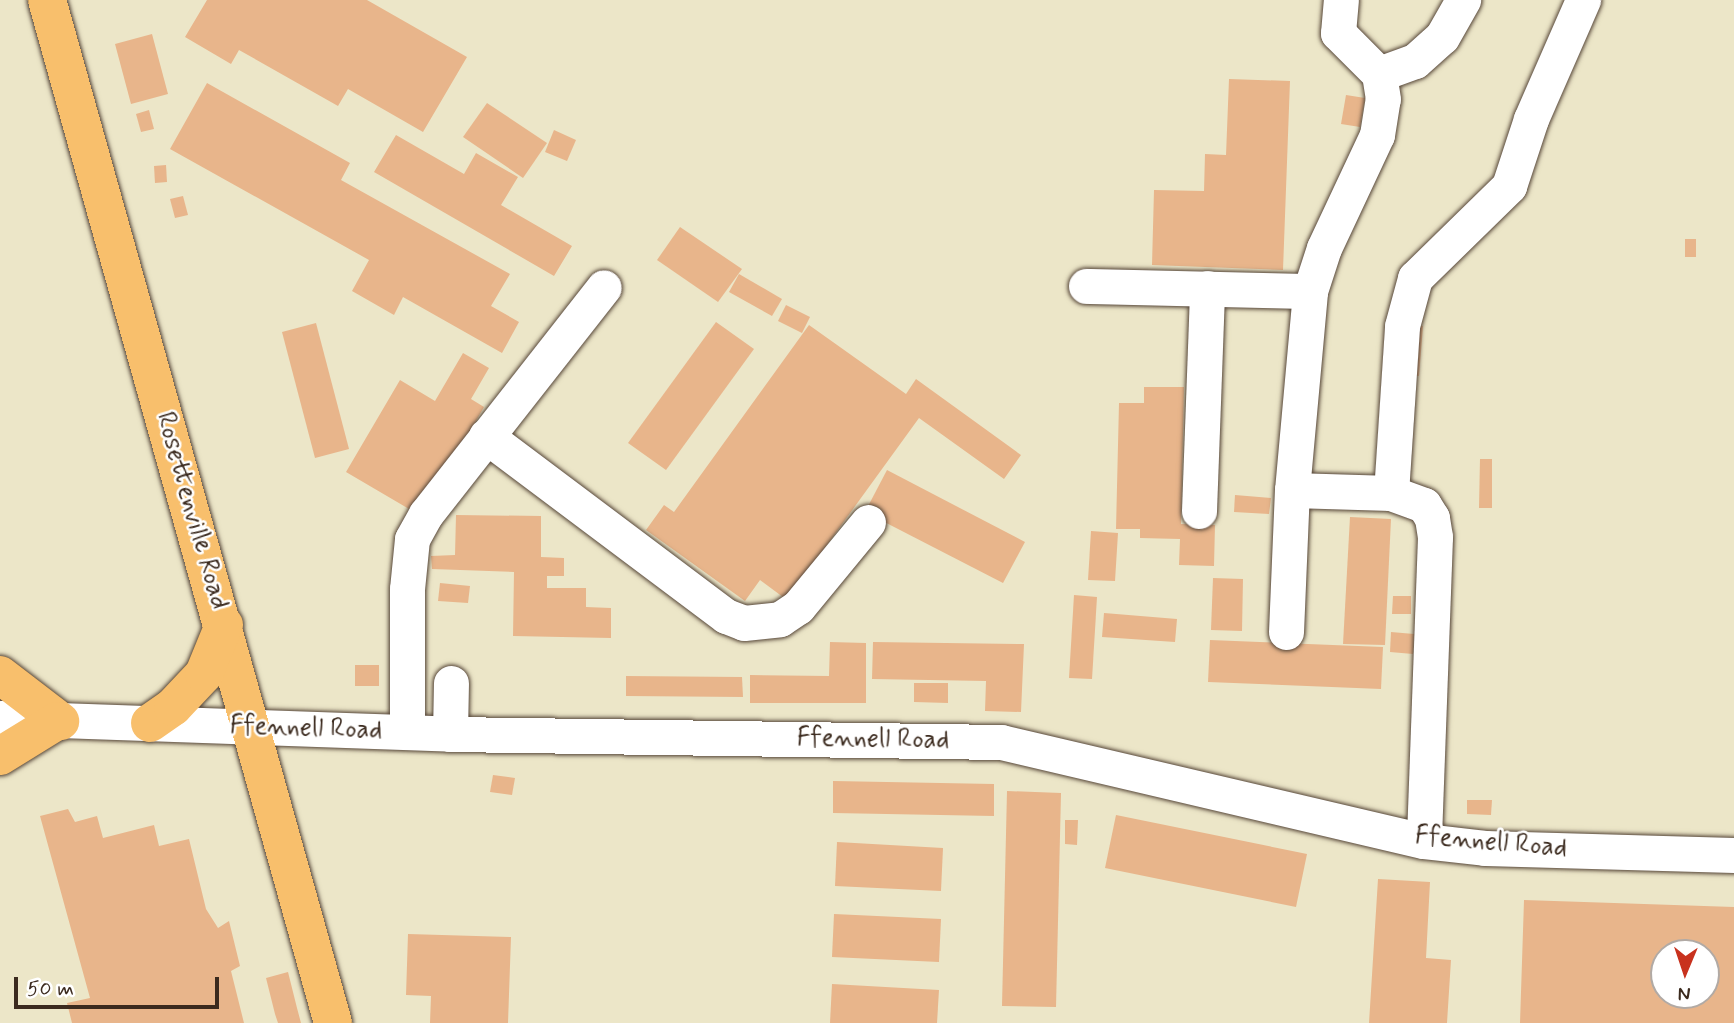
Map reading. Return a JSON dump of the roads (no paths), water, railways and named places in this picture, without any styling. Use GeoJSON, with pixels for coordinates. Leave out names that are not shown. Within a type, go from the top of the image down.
{"type":"FeatureCollection","features":[{"type":"Feature","properties":{"kind":"main road","name":"Rosettenville Road"},"geometry":{"type":"LineString","coordinates":[[47,0],[254,729],[333,1023]]}},
{"type":"Feature","properties":{"kind":"main road"},"geometry":{"type":"LineString","coordinates":[[150,723],[173,707],[204,674],[224,625]]}},
{"type":"Feature","properties":{"kind":"main road"},"geometry":{"type":"LineString","coordinates":[[0,675],[58,721],[0,756]]}},
{"type":"Feature","properties":{"kind":"street"},"geometry":{"type":"LineString","coordinates":[[1286,632],[1292,490],[1310,291],[1324,248],[1377,135],[1383,99],[1379,74],[1338,33],[1341,0]]}},
{"type":"Feature","properties":{"kind":"street"},"geometry":{"type":"LineString","coordinates":[[1379,74],[1415,61],[1442,37],[1462,0]]}},
{"type":"Feature","properties":{"kind":"street"},"geometry":{"type":"LineString","coordinates":[[1391,493],[1402,326],[1415,278],[1509,186],[1531,119],[1583,0]]}},
{"type":"Feature","properties":{"kind":"street"},"geometry":{"type":"LineString","coordinates":[[1086,286],[1310,291]]}},
{"type":"Feature","properties":{"kind":"street"},"geometry":{"type":"LineString","coordinates":[[407,732],[407,589],[412,539],[486,436],[604,287]]}},
{"type":"Feature","properties":{"kind":"street"},"geometry":{"type":"LineString","coordinates":[[1199,511],[1207,288]]}},
{"type":"Feature","properties":{"kind":"street"},"geometry":{"type":"LineString","coordinates":[[486,436],[726,616],[744,623],[780,619],[798,607],[868,522]]}},
{"type":"Feature","properties":{"kind":"street"},"geometry":{"type":"LineString","coordinates":[[1292,490],[1391,493],[1424,505],[1435,537],[1424,841]]}},
{"type":"Feature","properties":{"kind":"street"},"geometry":{"type":"LineString","coordinates":[[450,734],[451,683]]}},
{"type":"Feature","properties":{"kind":"street","name":"Ffennell Road"},"geometry":{"type":"LineString","coordinates":[[0,718],[450,734],[1001,742],[1424,841],[1485,848],[1734,855]]}}]}
